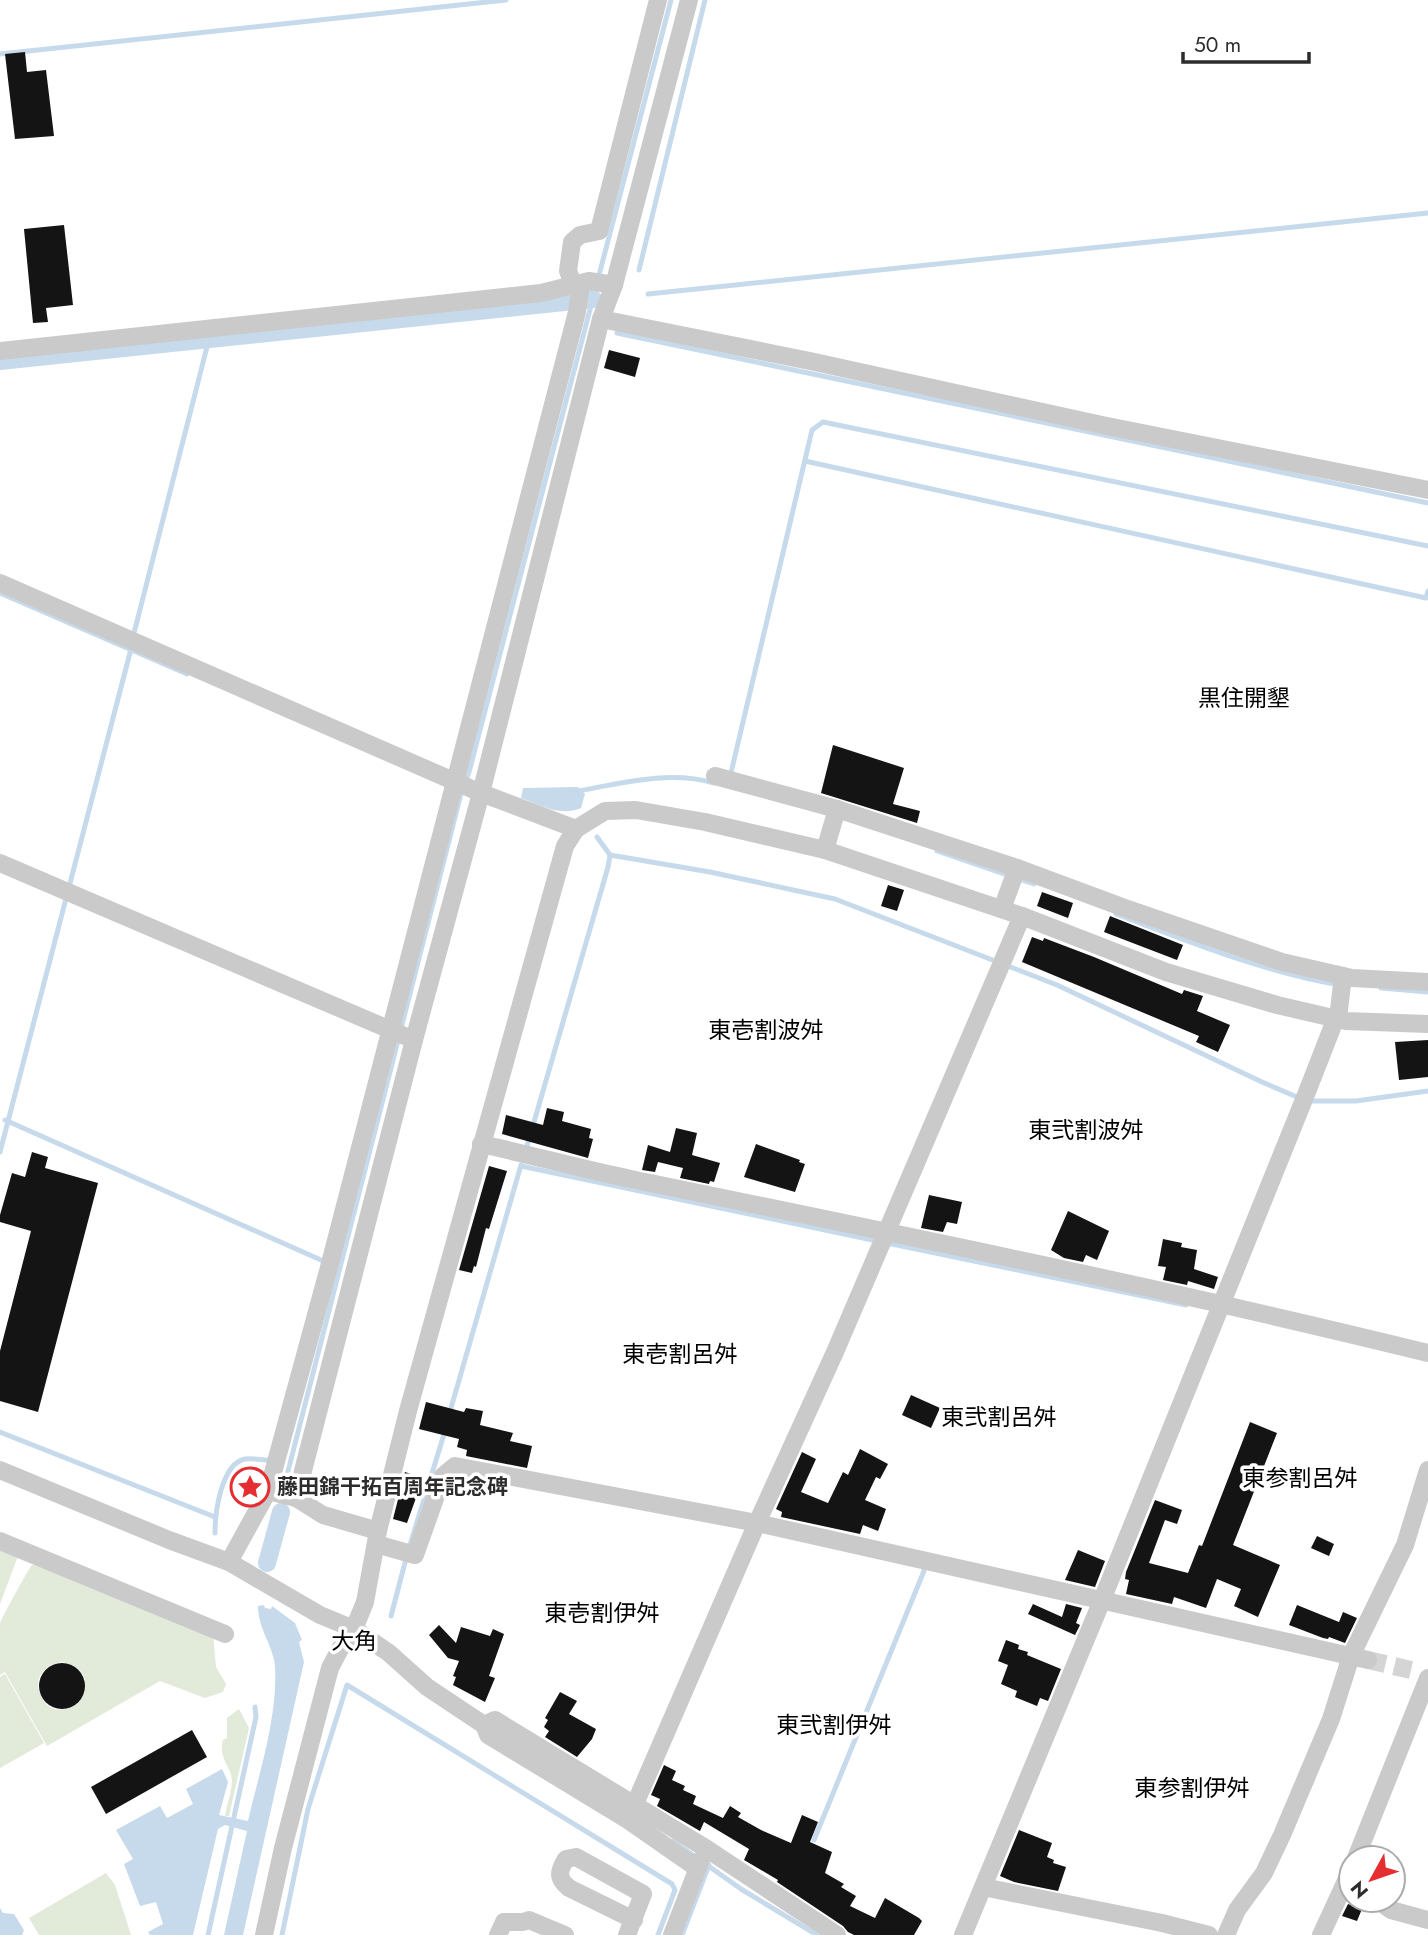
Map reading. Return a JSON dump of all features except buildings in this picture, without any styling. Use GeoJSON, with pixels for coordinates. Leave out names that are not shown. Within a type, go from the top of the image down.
{"type":"FeatureCollection","features":[{"type":"Feature","properties":{"kind":"street"},"geometry":{"type":"LineString","coordinates":[[229,1562],[268,1491],[601,318],[588,289],[568,271],[572,242],[580,235],[599,231],[658,0]]}},
{"type":"Feature","properties":{"kind":"street"},"geometry":{"type":"LineString","coordinates":[[296,1498],[397,1032],[466,787],[588,289],[689,0]]}},
{"type":"Feature","properties":{"kind":"street"},"geometry":{"type":"LineString","coordinates":[[0,351],[588,289]]}},
{"type":"Feature","properties":{"kind":"street"},"geometry":{"type":"LineString","coordinates":[[601,318],[810,360],[1101,425],[1428,490]]}},
{"type":"Feature","properties":{"kind":"street"},"geometry":{"type":"LineString","coordinates":[[0,583],[466,787],[576,829]]}},
{"type":"Feature","properties":{"kind":"street"},"geometry":{"type":"LineString","coordinates":[[725,778],[1342,982],[1428,982]]}},
{"type":"Feature","properties":{"kind":"street"},"geometry":{"type":"LineString","coordinates":[[264,1935],[283,1848],[330,1668],[354,1629],[365,1602],[377,1537],[408,1411],[565,846],[576,829],[605,811],[636,810],[705,821],[825,850],[1002,909],[1166,972],[1277,1005],[1335,1018],[1428,1024]]}},
{"type":"Feature","properties":{"kind":"street"},"geometry":{"type":"LineString","coordinates":[[825,850],[835,815]]}},
{"type":"Feature","properties":{"kind":"street"},"geometry":{"type":"LineString","coordinates":[[0,863],[397,1032]]}},
{"type":"Feature","properties":{"kind":"street"},"geometry":{"type":"LineString","coordinates":[[1002,909],[1015,874]]}},
{"type":"Feature","properties":{"kind":"street"},"geometry":{"type":"LineString","coordinates":[[635,1804],[755,1527],[835,1352],[1021,916]]}},
{"type":"Feature","properties":{"kind":"street"},"geometry":{"type":"LineString","coordinates":[[962,1935],[1100,1604],[1304,1100],[1339,1010],[1342,982]]}},
{"type":"Feature","properties":{"kind":"street"},"geometry":{"type":"LineString","coordinates":[[481,1144],[555,1163],[737,1199],[883,1239],[1428,1353]]}},
{"type":"Feature","properties":{"kind":"street"},"geometry":{"type":"LineString","coordinates":[[268,1491],[296,1498],[323,1515],[415,1555],[443,1476],[455,1466],[755,1527],[1100,1604],[1360,1658]]}},
{"type":"Feature","properties":{"kind":"street"},"geometry":{"type":"LineString","coordinates":[[0,1470],[229,1562],[320,1615],[354,1629],[389,1653],[427,1687],[484,1725],[488,1735],[628,1820],[836,1935]]}},
{"type":"Feature","properties":{"kind":"street"},"geometry":{"type":"LineString","coordinates":[[1226,1935],[1237,1910],[1264,1873],[1360,1658],[1405,1545],[1428,1470]]}},
{"type":"Feature","properties":{"kind":"street"},"geometry":{"type":"LineString","coordinates":[[0,1541],[225,1634]]}},
{"type":"Feature","properties":{"kind":"street"},"geometry":{"type":"LineString","coordinates":[[1361,1844],[1422,1674]]}},
{"type":"Feature","properties":{"kind":"street"},"geometry":{"type":"LineString","coordinates":[[484,1725],[495,1720],[635,1804],[702,1859]]}},
{"type":"Feature","properties":{"kind":"street"},"geometry":{"type":"LineString","coordinates":[[576,1857],[643,1894],[630,1928],[560,1881],[558,1872],[566,1859],[576,1857]]}},
{"type":"Feature","properties":{"kind":"street"},"geometry":{"type":"LineString","coordinates":[[672,1935],[702,1859]]}},
{"type":"Feature","properties":{"kind":"street"},"geometry":{"type":"LineString","coordinates":[[983,1886],[1209,1935]]}},
{"type":"Feature","properties":{"kind":"street"},"geometry":{"type":"LineString","coordinates":[[1321,1935],[1337,1904]]}},
{"type":"Feature","properties":{"kind":"street"},"geometry":{"type":"LineString","coordinates":[[1406,1914],[1428,1920]]}},
{"type":"Feature","properties":{"kind":"street"},"geometry":{"type":"LineString","coordinates":[[498,1935],[504,1922],[528,1920],[565,1935]]}},
{"type":"Feature","properties":{"kind":"green space"},"geometry":{"type":"Polygon","coordinates":[[[0,1548],[18,1556],[0,1604],[0,1548]]]}},
{"type":"Feature","properties":{"kind":"green space"},"geometry":{"type":"Polygon","coordinates":[[[32,1565],[213,1634],[216,1667],[226,1684],[223,1692],[205,1698],[160,1681],[47,1746],[5,1672],[0,1675],[0,1624],[32,1565]],[[62,1662],[51,1665],[43,1672],[38,1687],[48,1706],[58,1710],[69,1707],[78,1700],[84,1689],[85,1679],[78,1669],[62,1662]]]}},
{"type":"Feature","properties":{"kind":"green space"},"geometry":{"type":"Polygon","coordinates":[[[5,1674],[44,1743],[0,1768],[0,1677],[5,1674]]]}},
{"type":"Feature","properties":{"kind":"green space"},"geometry":{"type":"Polygon","coordinates":[[[239,1709],[249,1728],[229,1816],[225,1816],[232,1780],[223,1757],[222,1746],[223,1740],[227,1738],[227,1718],[239,1709]]]}},
{"type":"Feature","properties":{"kind":"green space"},"geometry":{"type":"Polygon","coordinates":[[[106,1873],[115,1885],[131,1935],[39,1935],[29,1918],[106,1873]]]}},
{"type":"Feature","properties":{"kind":"water"},"geometry":{"type":"Polygon","coordinates":[[[578,787],[585,794],[581,808],[573,810],[558,811],[521,798],[523,788],[578,787]]]}},
{"type":"Feature","properties":{"kind":"water"},"geometry":{"type":"Polygon","coordinates":[[[264,1605],[265,1608],[271,1609],[272,1606],[295,1623],[302,1640],[299,1642],[304,1662],[243,1935],[224,1935],[247,1831],[225,1825],[218,1829],[193,1935],[150,1935],[148,1932],[163,1924],[156,1902],[140,1906],[124,1864],[133,1859],[116,1830],[160,1806],[167,1818],[193,1804],[186,1789],[222,1769],[228,1782],[219,1815],[248,1821],[274,1705],[274,1659],[263,1630],[258,1606],[264,1605]]]}},
{"type":"Feature","properties":{"kind":"water"},"geometry":{"type":"Polygon","coordinates":[[[0,1908],[3,1913],[14,1914],[24,1930],[22,1935],[0,1935],[0,1908]]]}},
{"type":"Feature","properties":{"kind":"waterway"},"geometry":{"type":"LineString","coordinates":[[0,54],[506,0]]}},
{"type":"Feature","properties":{"kind":"waterway"},"geometry":{"type":"LineString","coordinates":[[286,1479],[462,790],[469,772],[671,0]]}},
{"type":"Feature","properties":{"kind":"waterway"},"geometry":{"type":"LineString","coordinates":[[639,270],[705,0]]}},
{"type":"Feature","properties":{"kind":"waterway"},"geometry":{"type":"LineString","coordinates":[[648,294],[1428,213]]}},
{"type":"Feature","properties":{"kind":"waterway"},"geometry":{"type":"LineString","coordinates":[[0,361],[593,299]]}},
{"type":"Feature","properties":{"kind":"waterway"},"geometry":{"type":"LineString","coordinates":[[617,333],[1428,503]]}},
{"type":"Feature","properties":{"kind":"waterway"},"geometry":{"type":"LineString","coordinates":[[134,633],[209,339]]}},
{"type":"Feature","properties":{"kind":"waterway"},"geometry":{"type":"LineString","coordinates":[[730,777],[812,430],[823,422],[1428,546]]}},
{"type":"Feature","properties":{"kind":"waterway"},"geometry":{"type":"LineString","coordinates":[[805,461],[1426,598],[1428,591]]}},
{"type":"Feature","properties":{"kind":"waterway"},"geometry":{"type":"LineString","coordinates":[[0,593],[187,674]]}},
{"type":"Feature","properties":{"kind":"waterway"},"geometry":{"type":"LineString","coordinates":[[0,1152],[131,649]]}},
{"type":"Feature","properties":{"kind":"waterway"},"geometry":{"type":"LineString","coordinates":[[576,794],[578,791],[646,779],[680,778],[714,783]]}},
{"type":"Feature","properties":{"kind":"waterway"},"geometry":{"type":"LineString","coordinates":[[525,1153],[608,867],[610,855],[597,837]]}},
{"type":"Feature","properties":{"kind":"waterway"},"geometry":{"type":"LineString","coordinates":[[937,851],[1034,884]]}},
{"type":"Feature","properties":{"kind":"waterway"},"geometry":{"type":"LineString","coordinates":[[610,855],[710,872],[835,899],[1057,985],[1297,1097],[1312,1101],[1356,1101],[1428,1091]]}},
{"type":"Feature","properties":{"kind":"waterway"},"geometry":{"type":"LineString","coordinates":[[1116,914],[1254,964],[1340,985]]}},
{"type":"Feature","properties":{"kind":"waterway"},"geometry":{"type":"LineString","coordinates":[[1381,988],[1428,992]]}},
{"type":"Feature","properties":{"kind":"waterway"},"geometry":{"type":"LineString","coordinates":[[5,1120],[321,1260]]}},
{"type":"Feature","properties":{"kind":"waterway"},"geometry":{"type":"LineString","coordinates":[[449,1415],[521,1165]]}},
{"type":"Feature","properties":{"kind":"waterway"},"geometry":{"type":"LineString","coordinates":[[521,1166],[877,1241]]}},
{"type":"Feature","properties":{"kind":"waterway"},"geometry":{"type":"LineString","coordinates":[[887,1243],[1186,1305]]}},
{"type":"Feature","properties":{"kind":"waterway"},"geometry":{"type":"LineString","coordinates":[[410,1545],[445,1431]]}},
{"type":"Feature","properties":{"kind":"waterway"},"geometry":{"type":"LineString","coordinates":[[0,1432],[215,1517]]}},
{"type":"Feature","properties":{"kind":"waterway"},"geometry":{"type":"LineString","coordinates":[[215,1533],[218,1502],[230,1470],[245,1459],[273,1461]]}},
{"type":"Feature","properties":{"kind":"waterway"},"geometry":{"type":"LineString","coordinates":[[267,1563],[281,1512]]}},
{"type":"Feature","properties":{"kind":"waterway"},"geometry":{"type":"LineString","coordinates":[[391,1616],[407,1555]]}},
{"type":"Feature","properties":{"kind":"waterway"},"geometry":{"type":"LineString","coordinates":[[814,1840],[926,1566]]}},
{"type":"Feature","properties":{"kind":"waterway"},"geometry":{"type":"LineString","coordinates":[[282,1935],[308,1809],[347,1685],[672,1884],[675,1890],[658,1935]]}},
{"type":"Feature","properties":{"kind":"waterway"},"geometry":{"type":"LineString","coordinates":[[208,1935],[256,1717],[255,1707]]}},
{"type":"Feature","properties":{"kind":"waterway"},"geometry":{"type":"LineString","coordinates":[[673,1841],[741,1889],[817,1935]]}},
{"type":"Feature","properties":{"kind":"waterway"},"geometry":{"type":"LineString","coordinates":[[682,1935],[709,1865]]}},
{"type":"Feature","properties":{"kind":"tunnel"},"geometry":{"type":"LineString","coordinates":[[1368,1660],[1411,1670]]}},
{"type":"Feature","properties":{"kind":"place","name":"藤田錦干拓百周年記念碑"},"geometry":{"type":"Point","coordinates":[250,1487]}},
{"type":"Feature","properties":{"kind":"district","name":"黒住開墾"},"geometry":{"type":"Point","coordinates":[1244,698]}},
{"type":"Feature","properties":{"kind":"district","name":"東壱割波舛"},"geometry":{"type":"Point","coordinates":[766,1030]}},
{"type":"Feature","properties":{"kind":"district","name":"東弐割波舛"},"geometry":{"type":"Point","coordinates":[1086,1130]}},
{"type":"Feature","properties":{"kind":"district","name":"東壱割呂舛"},"geometry":{"type":"Point","coordinates":[680,1354]}},
{"type":"Feature","properties":{"kind":"district","name":"東弐割呂舛"},"geometry":{"type":"Point","coordinates":[999,1417]}},
{"type":"Feature","properties":{"kind":"district","name":"東参割呂舛"},"geometry":{"type":"Point","coordinates":[1300,1478]}},
{"type":"Feature","properties":{"kind":"district","name":"東壱割伊舛"},"geometry":{"type":"Point","coordinates":[602,1613]}},
{"type":"Feature","properties":{"kind":"district","name":"大角"},"geometry":{"type":"Point","coordinates":[354,1641]}},
{"type":"Feature","properties":{"kind":"district","name":"東弐割伊舛"},"geometry":{"type":"Point","coordinates":[834,1725]}},
{"type":"Feature","properties":{"kind":"district","name":"東参割伊舛"},"geometry":{"type":"Point","coordinates":[1192,1788]}}]}
